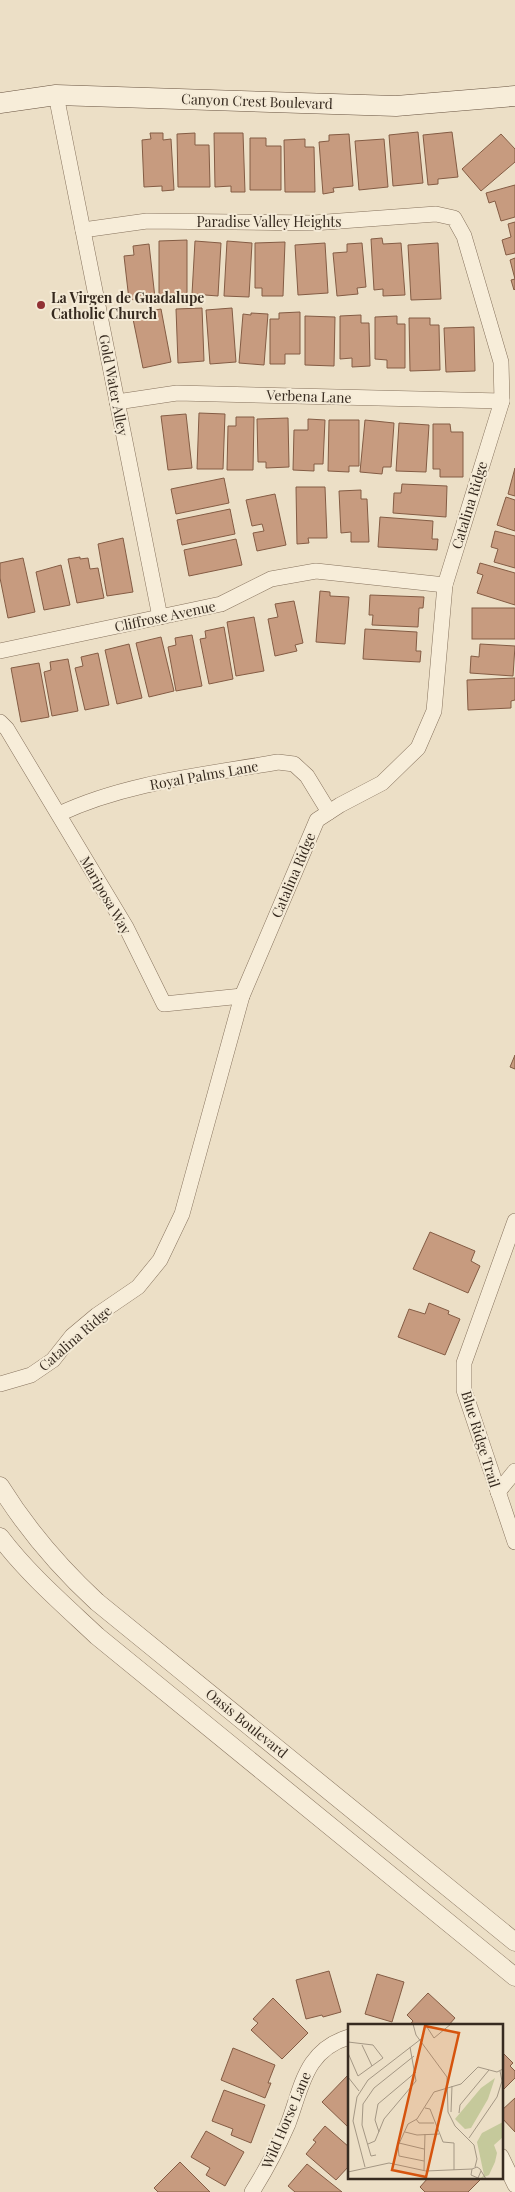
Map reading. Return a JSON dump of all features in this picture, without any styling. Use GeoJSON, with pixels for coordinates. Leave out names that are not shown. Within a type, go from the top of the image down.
{"type":"FeatureCollection","features":[{"type":"Feature","properties":{"kind":"main road","name":"Canyon Crest Boulevard"},"geometry":{"type":"LineString","coordinates":[[0,103],[56,94],[396,106],[515,96]]}},
{"type":"Feature","properties":{"kind":"street","name":"Gold Water Alley"},"geometry":{"type":"LineString","coordinates":[[56,94],[160,617]]}},
{"type":"Feature","properties":{"kind":"street","name":"Paradise Valley Heights"},"geometry":{"type":"LineString","coordinates":[[83,230],[147,221],[313,223],[436,214],[454,218]]}},
{"type":"Feature","properties":{"kind":"street","name":"Catalina Ridge"},"geometry":{"type":"LineString","coordinates":[[0,1384],[31,1375],[53,1360],[72,1336],[97,1315],[138,1287],[160,1260],[182,1214],[242,996],[305,846],[318,820],[382,783],[418,748],[434,710],[445,585],[502,402],[501,362],[464,236],[454,218]]}},
{"type":"Feature","properties":{"kind":"street","name":"Verbena Lane"},"geometry":{"type":"LineString","coordinates":[[117,402],[176,392],[502,402]]}},
{"type":"Feature","properties":{"kind":"street","name":"Cliffrose Avenue"},"geometry":{"type":"LineString","coordinates":[[0,650],[222,604],[272,579],[316,571],[445,585]]}},
{"type":"Feature","properties":{"kind":"street","name":"Mariposa Way"},"geometry":{"type":"LineString","coordinates":[[0,722],[7,729],[126,926],[164,1004],[242,996]]}},
{"type":"Feature","properties":{"kind":"street","name":"Royal Palms Lane"},"geometry":{"type":"LineString","coordinates":[[59,814],[82,803],[114,792],[278,762],[294,764],[307,776],[329,812]]}},
{"type":"Feature","properties":{"kind":"street","name":"Blue Ridge Trail"},"geometry":{"type":"LineString","coordinates":[[515,1221],[464,1363],[464,1390],[515,1542]]}},
{"type":"Feature","properties":{"kind":"street"},"geometry":{"type":"LineString","coordinates":[[498,1492],[515,1471]]}},
{"type":"Feature","properties":{"kind":"street","name":"Oasis Boulevard"},"geometry":{"type":"LineString","coordinates":[[0,1486],[23,1523],[47,1552],[97,1602],[515,1942]]}},
{"type":"Feature","properties":{"kind":"street","name":"Oasis Boulevard"},"geometry":{"type":"LineString","coordinates":[[0,1537],[13,1555],[42,1585],[97,1636],[515,1977]]}},
{"type":"Feature","properties":{"kind":"street","name":"Wild Horse Lane"},"geometry":{"type":"LineString","coordinates":[[252,2192],[278,2147],[307,2069],[329,2046],[348,2037]]}},
{"type":"Feature","properties":{"kind":"street"},"geometry":{"type":"LineString","coordinates":[[502,2158],[515,2185]]}},
{"type":"Feature","properties":{"kind":"building"},"geometry":{"type":"Polygon","coordinates":[[[418,132],[423,183],[393,186],[389,135],[418,132]]]}},
{"type":"Feature","properties":{"kind":"building"},"geometry":{"type":"Polygon","coordinates":[[[452,132],[458,177],[438,179],[438,184],[428,185],[423,135],[452,132]]]}},
{"type":"Feature","properties":{"kind":"building"},"geometry":{"type":"Polygon","coordinates":[[[150,133],[163,133],[163,140],[171,139],[174,190],[162,191],[162,186],[144,187],[142,140],[151,139],[150,133]]]}},
{"type":"Feature","properties":{"kind":"building"},"geometry":{"type":"Polygon","coordinates":[[[195,133],[195,145],[209,145],[210,187],[178,187],[177,134],[195,133]]]}},
{"type":"Feature","properties":{"kind":"building"},"geometry":{"type":"Polygon","coordinates":[[[214,133],[243,133],[245,192],[231,192],[231,186],[215,187],[214,133]]]}},
{"type":"Feature","properties":{"kind":"building"},"geometry":{"type":"Polygon","coordinates":[[[349,134],[353,186],[333,188],[334,192],[323,194],[319,142],[329,141],[329,135],[349,134]]]}},
{"type":"Feature","properties":{"kind":"building"},"geometry":{"type":"Polygon","coordinates":[[[501,134],[515,149],[515,162],[481,191],[462,169],[501,134]]]}},
{"type":"Feature","properties":{"kind":"building"},"geometry":{"type":"Polygon","coordinates":[[[250,138],[266,138],[266,146],[281,146],[281,190],[250,190],[250,138]]]}},
{"type":"Feature","properties":{"kind":"building"},"geometry":{"type":"Polygon","coordinates":[[[305,139],[305,147],[314,147],[315,192],[285,192],[284,140],[305,139]]]}},
{"type":"Feature","properties":{"kind":"building"},"geometry":{"type":"Polygon","coordinates":[[[384,139],[388,187],[359,190],[355,141],[384,139]]]}},
{"type":"Feature","properties":{"kind":"building"},"geometry":{"type":"Polygon","coordinates":[[[515,185],[515,217],[501,221],[495,201],[489,203],[486,193],[515,185]]]}},
{"type":"Feature","properties":{"kind":"building"},"geometry":{"type":"Polygon","coordinates":[[[515,222],[515,253],[506,255],[502,240],[511,237],[508,224],[515,222]]]}},
{"type":"Feature","properties":{"kind":"building"},"geometry":{"type":"Polygon","coordinates":[[[382,238],[383,244],[401,243],[405,295],[383,296],[383,289],[374,290],[371,239],[382,238]]]}},
{"type":"Feature","properties":{"kind":"building"},"geometry":{"type":"Polygon","coordinates":[[[187,240],[187,296],[159,296],[159,241],[187,240]]]}},
{"type":"Feature","properties":{"kind":"building"},"geometry":{"type":"Polygon","coordinates":[[[195,241],[221,243],[218,296],[192,294],[195,241]]]}},
{"type":"Feature","properties":{"kind":"building"},"geometry":{"type":"Polygon","coordinates":[[[227,241],[252,243],[249,297],[224,296],[227,241]]]}},
{"type":"Feature","properties":{"kind":"building"},"geometry":{"type":"Polygon","coordinates":[[[285,242],[283,296],[262,296],[262,288],[255,288],[255,243],[285,242]]]}},
{"type":"Feature","properties":{"kind":"building"},"geometry":{"type":"Polygon","coordinates":[[[325,243],[328,293],[298,295],[295,245],[325,243]]]}},
{"type":"Feature","properties":{"kind":"building"},"geometry":{"type":"Polygon","coordinates":[[[362,243],[366,287],[357,288],[358,294],[337,296],[333,253],[347,252],[347,244],[362,243]]]}},
{"type":"Feature","properties":{"kind":"building"},"geometry":{"type":"Polygon","coordinates":[[[438,243],[441,299],[411,300],[408,245],[438,243]]]}},
{"type":"Feature","properties":{"kind":"building"},"geometry":{"type":"Polygon","coordinates":[[[149,244],[155,298],[129,300],[124,256],[134,255],[133,246],[149,244]]]}},
{"type":"Feature","properties":{"kind":"building"},"geometry":{"type":"Polygon","coordinates":[[[515,258],[515,279],[510,260],[515,258]]]}},
{"type":"Feature","properties":{"kind":"building"},"geometry":{"type":"Polygon","coordinates":[[[515,279],[515,289],[514,290],[511,280],[515,279]]]}},
{"type":"Feature","properties":{"kind":"building"},"geometry":{"type":"Polygon","coordinates":[[[202,308],[204,361],[178,363],[176,309],[202,308]]]}},
{"type":"Feature","properties":{"kind":"building"},"geometry":{"type":"Polygon","coordinates":[[[232,308],[236,362],[210,364],[206,310],[232,308]]]}},
{"type":"Feature","properties":{"kind":"building"},"geometry":{"type":"Polygon","coordinates":[[[161,309],[171,362],[143,368],[132,314],[161,309]]]}},
{"type":"Feature","properties":{"kind":"building"},"geometry":{"type":"Polygon","coordinates":[[[300,312],[300,354],[285,354],[285,364],[270,364],[270,319],[279,319],[279,313],[300,312]]]}},
{"type":"Feature","properties":{"kind":"building"},"geometry":{"type":"Polygon","coordinates":[[[251,313],[268,314],[264,365],[239,363],[243,314],[251,315],[251,313]]]}},
{"type":"Feature","properties":{"kind":"building"},"geometry":{"type":"Polygon","coordinates":[[[361,315],[361,323],[369,323],[370,366],[352,367],[352,358],[340,359],[340,316],[361,315]]]}},
{"type":"Feature","properties":{"kind":"building"},"geometry":{"type":"Polygon","coordinates":[[[305,316],[335,317],[334,366],[305,365],[305,316]]]}},
{"type":"Feature","properties":{"kind":"building"},"geometry":{"type":"Polygon","coordinates":[[[397,316],[397,324],[405,324],[405,368],[387,368],[387,360],[375,359],[375,317],[397,316]]]}},
{"type":"Feature","properties":{"kind":"building"},"geometry":{"type":"Polygon","coordinates":[[[409,318],[430,318],[430,325],[439,325],[440,370],[410,371],[409,318]]]}},
{"type":"Feature","properties":{"kind":"building"},"geometry":{"type":"Polygon","coordinates":[[[474,327],[475,371],[446,372],[444,328],[474,327]]]}},
{"type":"Feature","properties":{"kind":"building"},"geometry":{"type":"Polygon","coordinates":[[[199,413],[225,414],[223,469],[197,469],[199,413]]]}},
{"type":"Feature","properties":{"kind":"building"},"geometry":{"type":"Polygon","coordinates":[[[186,414],[192,468],[168,470],[161,416],[186,414]]]}},
{"type":"Feature","properties":{"kind":"building"},"geometry":{"type":"Polygon","coordinates":[[[236,417],[254,417],[253,470],[227,470],[228,426],[236,426],[236,417]]]}},
{"type":"Feature","properties":{"kind":"building"},"geometry":{"type":"Polygon","coordinates":[[[288,418],[289,467],[266,468],[266,462],[258,462],[257,419],[288,418]]]}},
{"type":"Feature","properties":{"kind":"building"},"geometry":{"type":"Polygon","coordinates":[[[308,419],[325,420],[323,464],[314,464],[314,471],[293,470],[294,430],[308,430],[308,419]]]}},
{"type":"Feature","properties":{"kind":"building"},"geometry":{"type":"Polygon","coordinates":[[[329,420],[359,420],[359,466],[349,466],[349,472],[328,471],[329,420]]]}},
{"type":"Feature","properties":{"kind":"building"},"geometry":{"type":"Polygon","coordinates":[[[365,420],[394,423],[391,467],[383,467],[382,474],[360,472],[365,420]]]}},
{"type":"Feature","properties":{"kind":"building"},"geometry":{"type":"Polygon","coordinates":[[[399,423],[429,425],[426,472],[396,471],[399,423]]]}},
{"type":"Feature","properties":{"kind":"building"},"geometry":{"type":"Polygon","coordinates":[[[433,424],[450,424],[451,432],[463,432],[463,477],[440,477],[440,469],[433,469],[433,424]]]}},
{"type":"Feature","properties":{"kind":"building"},"geometry":{"type":"Polygon","coordinates":[[[515,468],[515,496],[508,494],[515,468]]]}},
{"type":"Feature","properties":{"kind":"building"},"geometry":{"type":"Polygon","coordinates":[[[224,478],[229,503],[176,514],[171,489],[224,478]]]}},
{"type":"Feature","properties":{"kind":"building"},"geometry":{"type":"Polygon","coordinates":[[[402,484],[447,486],[446,517],[393,513],[394,493],[401,493],[402,484]]]}},
{"type":"Feature","properties":{"kind":"building"},"geometry":{"type":"Polygon","coordinates":[[[296,487],[325,487],[327,538],[308,538],[309,543],[297,544],[296,487]]]}},
{"type":"Feature","properties":{"kind":"building"},"geometry":{"type":"Polygon","coordinates":[[[361,490],[361,499],[367,499],[369,542],[351,542],[351,532],[341,533],[339,491],[361,490]]]}},
{"type":"Feature","properties":{"kind":"building"},"geometry":{"type":"Polygon","coordinates":[[[275,494],[286,545],[257,551],[253,533],[264,531],[262,524],[252,526],[246,500],[275,494]]]}},
{"type":"Feature","properties":{"kind":"building"},"geometry":{"type":"Polygon","coordinates":[[[506,497],[515,500],[515,531],[497,525],[506,497]]]}},
{"type":"Feature","properties":{"kind":"building"},"geometry":{"type":"Polygon","coordinates":[[[230,509],[235,534],[182,545],[177,520],[230,509]]]}},
{"type":"Feature","properties":{"kind":"building"},"geometry":{"type":"Polygon","coordinates":[[[380,517],[433,521],[432,539],[438,539],[437,550],[378,547],[380,517]]]}},
{"type":"Feature","properties":{"kind":"building"},"geometry":{"type":"Polygon","coordinates":[[[495,531],[515,536],[515,568],[494,562],[498,549],[491,547],[495,531]]]}},
{"type":"Feature","properties":{"kind":"building"},"geometry":{"type":"Polygon","coordinates":[[[123,538],[133,592],[107,596],[98,544],[123,538]]]}},
{"type":"Feature","properties":{"kind":"building"},"geometry":{"type":"Polygon","coordinates":[[[236,539],[242,565],[189,576],[184,550],[236,539]]]}},
{"type":"Feature","properties":{"kind":"building"},"geometry":{"type":"Polygon","coordinates":[[[80,557],[80,559],[88,558],[90,569],[98,568],[104,598],[77,603],[68,559],[80,557]]]}},
{"type":"Feature","properties":{"kind":"building"},"geometry":{"type":"Polygon","coordinates":[[[23,558],[35,612],[8,618],[0,578],[0,563],[23,558]]]}},
{"type":"Feature","properties":{"kind":"building"},"geometry":{"type":"Polygon","coordinates":[[[480,563],[515,573],[515,605],[477,593],[483,575],[477,573],[480,563]]]}},
{"type":"Feature","properties":{"kind":"building"},"geometry":{"type":"Polygon","coordinates":[[[61,565],[70,605],[44,610],[36,572],[61,565]]]}},
{"type":"Feature","properties":{"kind":"building"},"geometry":{"type":"Polygon","coordinates":[[[320,591],[330,592],[330,596],[349,597],[345,644],[316,642],[320,591]]]}},
{"type":"Feature","properties":{"kind":"building"},"geometry":{"type":"Polygon","coordinates":[[[370,595],[424,597],[423,608],[419,608],[418,627],[372,625],[373,615],[369,615],[370,595]]]}},
{"type":"Feature","properties":{"kind":"building"},"geometry":{"type":"Polygon","coordinates":[[[294,601],[303,643],[295,645],[297,651],[275,656],[268,619],[278,617],[275,604],[294,601]]]}},
{"type":"Feature","properties":{"kind":"building"},"geometry":{"type":"Polygon","coordinates":[[[472,608],[515,608],[515,639],[472,639],[472,608]]]}},
{"type":"Feature","properties":{"kind":"building"},"geometry":{"type":"Polygon","coordinates":[[[254,617],[264,671],[236,676],[227,622],[254,617]]]}},
{"type":"Feature","properties":{"kind":"building"},"geometry":{"type":"Polygon","coordinates":[[[224,627],[233,679],[209,684],[200,639],[206,638],[205,631],[224,627]]]}},
{"type":"Feature","properties":{"kind":"building"},"geometry":{"type":"Polygon","coordinates":[[[365,629],[417,632],[416,651],[421,651],[420,662],[363,659],[365,629]]]}},
{"type":"Feature","properties":{"kind":"building"},"geometry":{"type":"Polygon","coordinates":[[[192,635],[202,686],[176,691],[168,647],[176,645],[175,638],[192,635]]]}},
{"type":"Feature","properties":{"kind":"building"},"geometry":{"type":"Polygon","coordinates":[[[161,637],[174,691],[149,697],[136,643],[161,637]]]}},
{"type":"Feature","properties":{"kind":"building"},"geometry":{"type":"Polygon","coordinates":[[[129,644],[142,698],[117,704],[105,650],[129,644]]]}},
{"type":"Feature","properties":{"kind":"building"},"geometry":{"type":"Polygon","coordinates":[[[480,644],[515,646],[513,676],[470,673],[471,656],[479,657],[480,644]]]}},
{"type":"Feature","properties":{"kind":"building"},"geometry":{"type":"Polygon","coordinates":[[[98,653],[109,705],[85,710],[75,668],[83,666],[81,657],[98,653]]]}},
{"type":"Feature","properties":{"kind":"building"},"geometry":{"type":"Polygon","coordinates":[[[68,659],[78,711],[52,716],[44,672],[51,670],[50,662],[68,659]]]}},
{"type":"Feature","properties":{"kind":"building"},"geometry":{"type":"Polygon","coordinates":[[[39,663],[49,717],[21,722],[11,668],[39,663]]]}},
{"type":"Feature","properties":{"kind":"building"},"geometry":{"type":"Polygon","coordinates":[[[515,678],[515,700],[511,701],[511,708],[468,710],[467,680],[515,678]]]}},
{"type":"Feature","properties":{"kind":"building"},"geometry":{"type":"Polygon","coordinates":[[[515,1055],[515,1069],[510,1067],[515,1055]]]}},
{"type":"Feature","properties":{"kind":"building"},"geometry":{"type":"Polygon","coordinates":[[[430,1232],[475,1251],[471,1261],[480,1266],[468,1293],[413,1269],[430,1232]]]}},
{"type":"Feature","properties":{"kind":"building"},"geometry":{"type":"Polygon","coordinates":[[[429,1303],[449,1311],[448,1314],[460,1319],[445,1355],[398,1337],[409,1309],[425,1314],[429,1303]]]}},
{"type":"Feature","properties":{"kind":"building"},"geometry":{"type":"Polygon","coordinates":[[[329,1971],[341,2012],[306,2019],[296,1980],[329,1971]]]}},
{"type":"Feature","properties":{"kind":"building"},"geometry":{"type":"Polygon","coordinates":[[[377,1974],[404,1982],[392,2022],[365,2014],[377,1974]]]}},
{"type":"Feature","properties":{"kind":"building"},"geometry":{"type":"Polygon","coordinates":[[[428,1993],[455,2018],[450,2024],[411,2024],[413,2021],[407,2015],[428,1993]]]}},
{"type":"Feature","properties":{"kind":"building"},"geometry":{"type":"Polygon","coordinates":[[[273,1998],[308,2033],[282,2059],[251,2030],[258,2023],[253,2019],[273,1998]]]}},
{"type":"Feature","properties":{"kind":"building"},"geometry":{"type":"Polygon","coordinates":[[[233,2048],[275,2065],[265,2098],[221,2080],[233,2048]]]}},
{"type":"Feature","properties":{"kind":"building"},"geometry":{"type":"Polygon","coordinates":[[[502,2052],[513,2063],[510,2066],[515,2071],[515,2078],[502,2091],[502,2052]]]}},
{"type":"Feature","properties":{"kind":"building"},"geometry":{"type":"Polygon","coordinates":[[[348,2075],[348,2127],[322,2102],[348,2075]]]}},
{"type":"Feature","properties":{"kind":"building"},"geometry":{"type":"Polygon","coordinates":[[[224,2090],[265,2105],[251,2143],[231,2135],[233,2129],[212,2121],[224,2090]]]}},
{"type":"Feature","properties":{"kind":"building"},"geometry":{"type":"Polygon","coordinates":[[[515,2098],[515,2132],[502,2118],[502,2110],[515,2098]]]}},
{"type":"Feature","properties":{"kind":"building"},"geometry":{"type":"Polygon","coordinates":[[[325,2126],[348,2146],[348,2167],[336,2180],[306,2154],[316,2142],[313,2140],[325,2126]]]}},
{"type":"Feature","properties":{"kind":"building"},"geometry":{"type":"Polygon","coordinates":[[[206,2131],[244,2152],[225,2186],[206,2175],[210,2168],[191,2157],[206,2131]]]}},
{"type":"Feature","properties":{"kind":"building"},"geometry":{"type":"Polygon","coordinates":[[[180,2162],[210,2192],[158,2192],[154,2188],[180,2162]]]}},
{"type":"Feature","properties":{"kind":"building"},"geometry":{"type":"Polygon","coordinates":[[[307,2164],[342,2192],[295,2192],[288,2186],[307,2164]]]}},
{"type":"Feature","properties":{"kind":"building"},"geometry":{"type":"Polygon","coordinates":[[[426,2180],[480,2180],[468,2192],[425,2192],[420,2187],[426,2180]]]}},
{"type":"Feature","properties":{"kind":"place","name":"La Virgen de Guadalupe Catholic Church"},"geometry":{"type":"Point","coordinates":[41,305]}}]}
